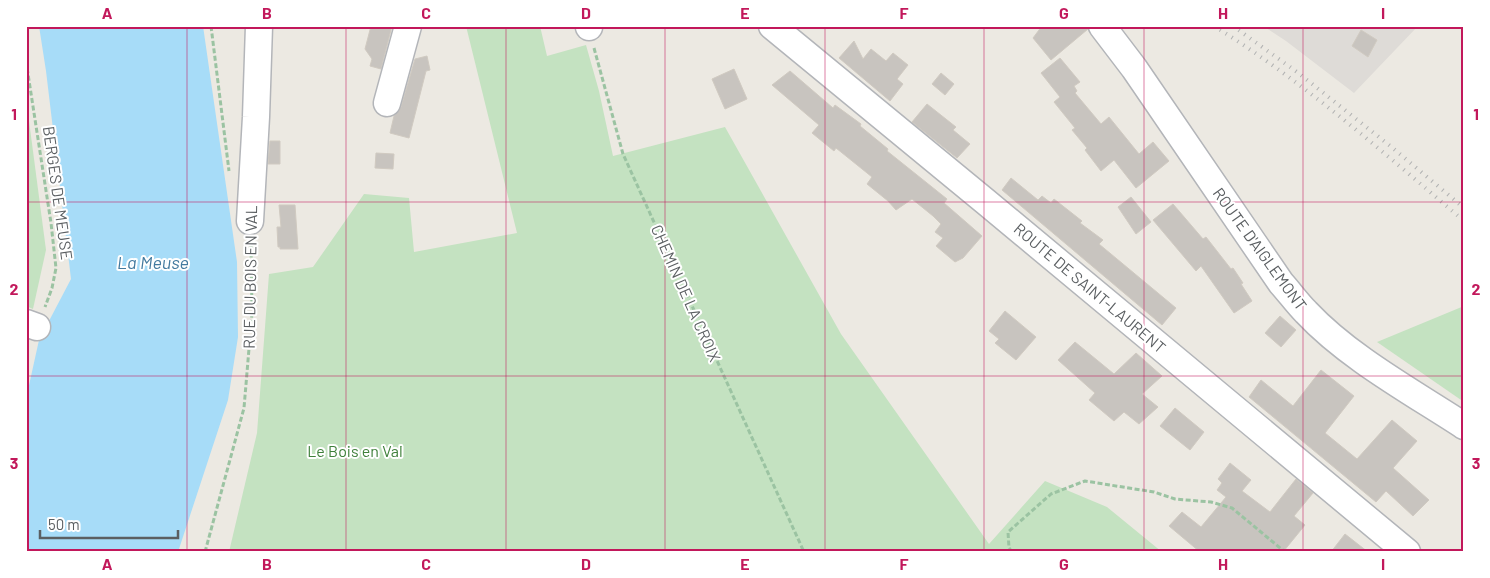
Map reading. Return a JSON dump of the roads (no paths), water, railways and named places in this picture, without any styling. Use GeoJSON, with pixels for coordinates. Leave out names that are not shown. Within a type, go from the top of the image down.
{"type":"FeatureCollection","features":[{"type":"Feature","properties":{"kind":"street","name":"RUE DU BOIS EN VAL"},"geometry":{"type":"LineString","coordinates":[[250,221],[259,26]]}},
{"type":"Feature","properties":{"kind":"street","name":"ROUTE DE SAINT-LAURENT"},"geometry":{"type":"LineString","coordinates":[[772,26],[1407,552]]}},
{"type":"Feature","properties":{"kind":"street","name":"ROUTE D'AIGLEMONT"},"geometry":{"type":"LineString","coordinates":[[1102,26],[1134,68],[1282,283],[1306,313],[1341,343],[1378,370],[1464,426]]}},
{"type":"Feature","properties":{"kind":"street"},"geometry":{"type":"LineString","coordinates":[[387,102],[415,31]]}},
{"type":"Feature","properties":{"kind":"water","name":"La Meuse"},"geometry":{"type":"Polygon","coordinates":[[[39,26],[203,26],[237,262],[238,337],[228,400],[178,552],[26,552],[26,399],[39,340],[71,279],[39,26]]]}},
{"type":"Feature","properties":{"kind":"railway"},"geometry":{"type":"LineString","coordinates":[[1214,26],[1312,94],[1464,221]]}},
{"type":"Feature","properties":{"kind":"railway"},"geometry":{"type":"LineString","coordinates":[[1233,26],[1297,72],[1394,149],[1464,208]]}},
{"type":"Feature","properties":{"kind":"park label","name":"Le Bois en Val"},"geometry":{"type":"Point","coordinates":[355,451]}}]}
